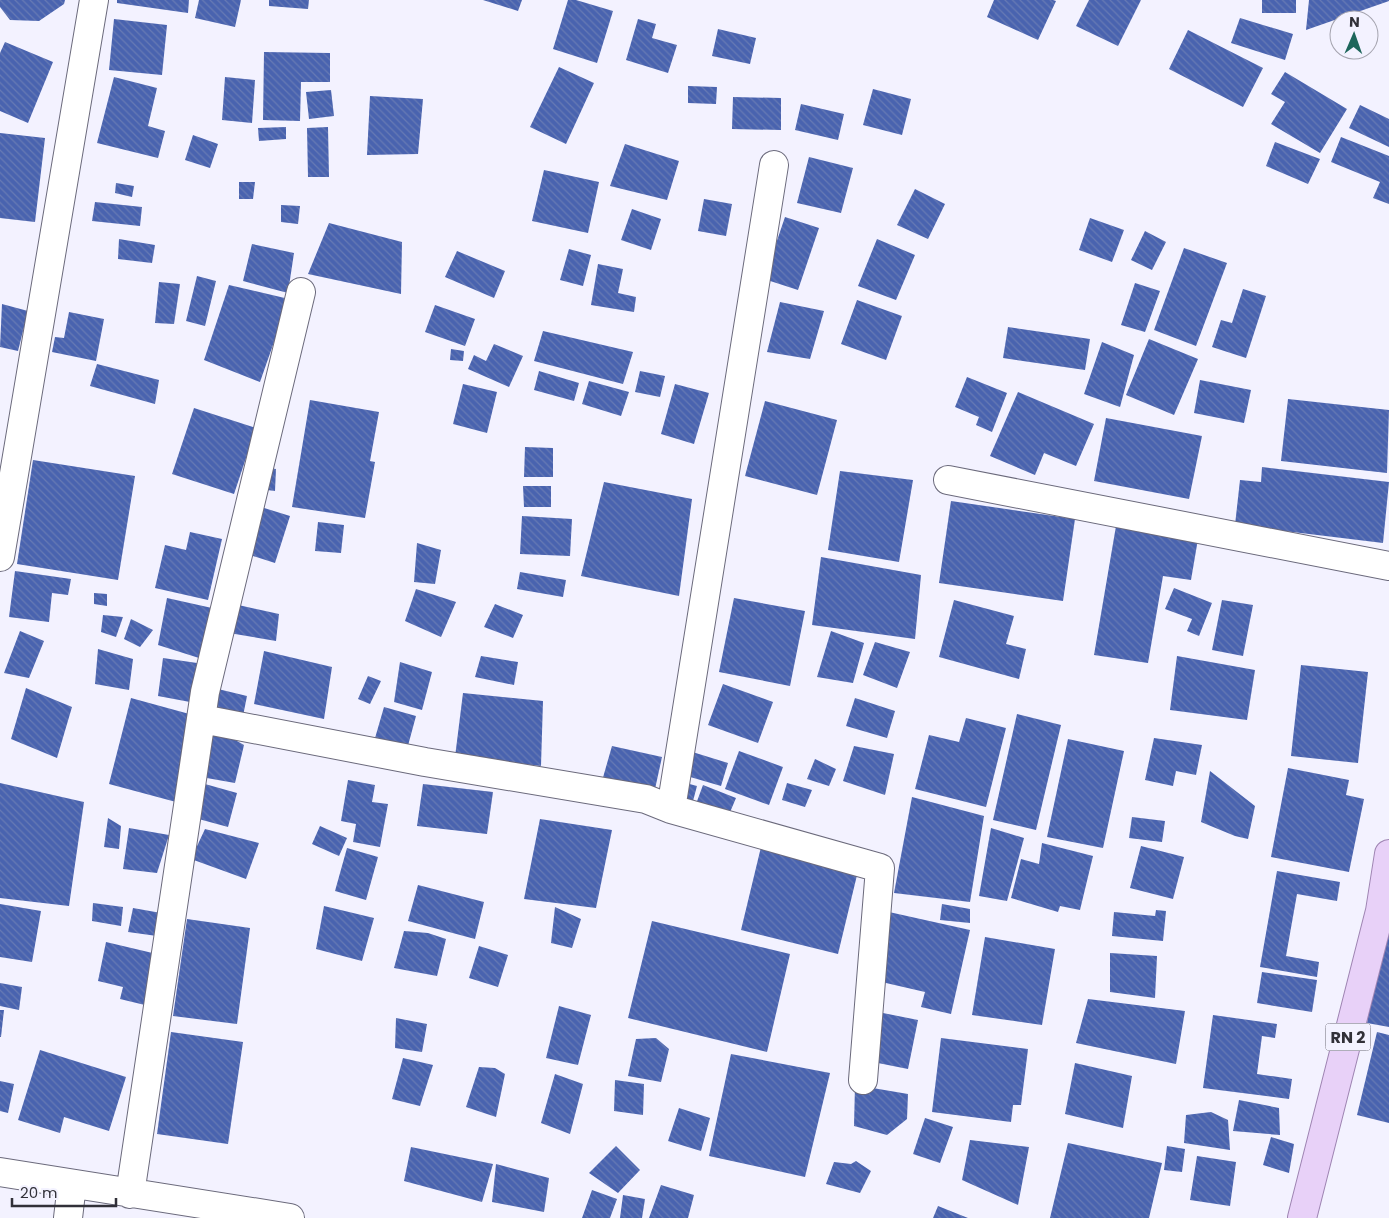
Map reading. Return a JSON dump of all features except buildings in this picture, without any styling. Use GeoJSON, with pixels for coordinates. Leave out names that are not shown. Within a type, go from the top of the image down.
{"type":"FeatureCollection","features":[{"type":"Feature","properties":{"kind":"main road","name":"RN 2"},"geometry":{"type":"LineString","coordinates":[[1302,1218],[1380,911],[1389,854]]}},
{"type":"Feature","properties":{"kind":"street"},"geometry":{"type":"LineString","coordinates":[[0,557],[94,0]]}},
{"type":"Feature","properties":{"kind":"street"},"geometry":{"type":"LineString","coordinates":[[671,808],[774,165]]}},
{"type":"Feature","properties":{"kind":"street"},"geometry":{"type":"LineString","coordinates":[[130,1194],[206,692],[301,292]]}},
{"type":"Feature","properties":{"kind":"street"},"geometry":{"type":"LineString","coordinates":[[948,480],[1389,566]]}},
{"type":"Feature","properties":{"kind":"street"},"geometry":{"type":"LineString","coordinates":[[202,719],[425,762],[646,799],[671,808],[880,868],[863,1080]]}},
{"type":"Feature","properties":{"kind":"street"},"geometry":{"type":"LineString","coordinates":[[0,1172],[290,1218]]}},
{"type":"Feature","properties":{"kind":"street"},"geometry":{"type":"LineString","coordinates":[[68,1218],[72,1184]]}}]}
